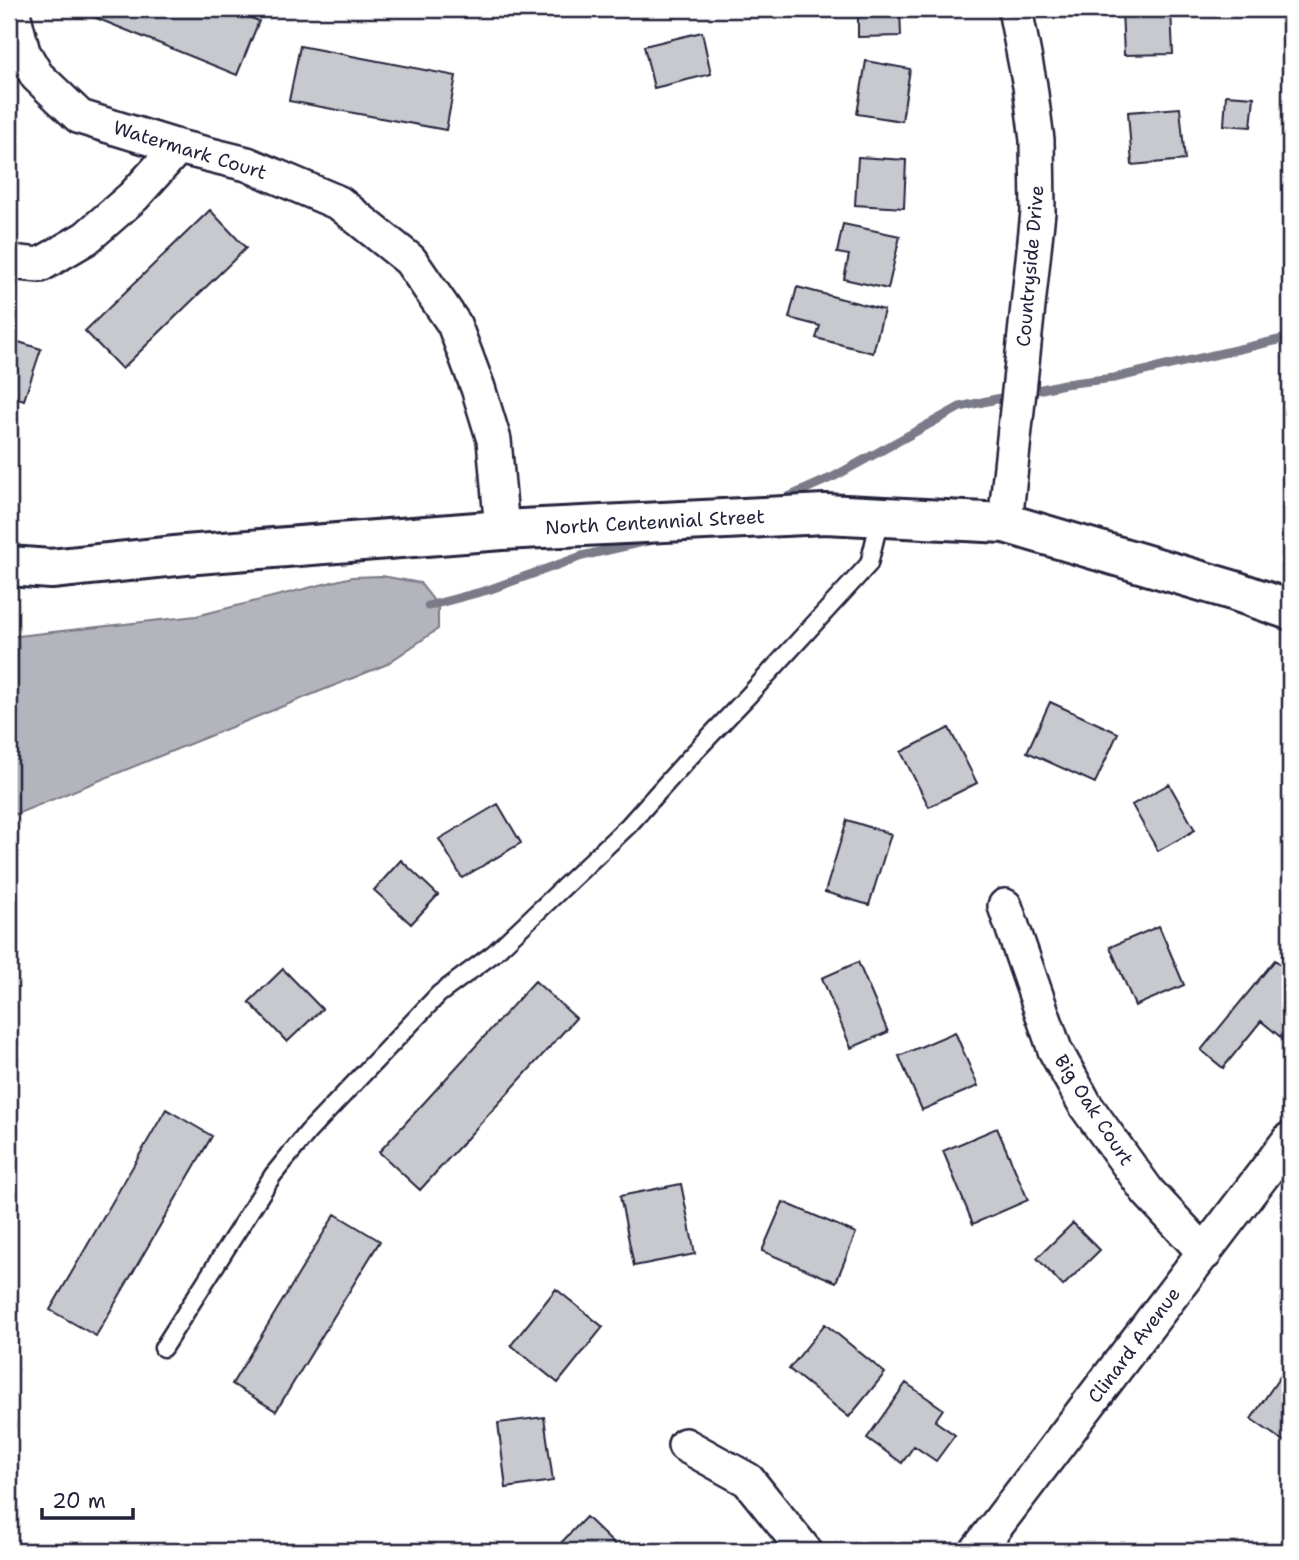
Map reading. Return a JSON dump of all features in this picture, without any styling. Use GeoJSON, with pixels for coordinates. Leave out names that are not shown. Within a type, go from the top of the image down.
{"type":"FeatureCollection","features":[{"type":"Feature","properties":{"kind":"street","name":"Watermark Court"},"geometry":{"type":"LineString","coordinates":[[12,9],[16,65],[37,76],[80,117],[178,147],[247,164],[339,202],[410,260],[454,324],[478,388],[494,440],[502,530]]}},
{"type":"Feature","properties":{"kind":"street","name":"Countryside Drive"},"geometry":{"type":"LineString","coordinates":[[1005,523],[1038,212],[1038,140],[1015,9]]}},
{"type":"Feature","properties":{"kind":"street"},"geometry":{"type":"LineString","coordinates":[[9,262],[40,265],[86,238],[134,196],[178,147]]}},
{"type":"Feature","properties":{"kind":"street","name":"North Centennial Street"},"geometry":{"type":"LineString","coordinates":[[9,566],[51,569],[199,554],[502,530],[825,514],[1005,523],[1235,590],[1290,610]]}},
{"type":"Feature","properties":{"kind":"street","name":"Big Oak Court"},"geometry":{"type":"LineString","coordinates":[[1005,906],[1055,1050],[1086,1106],[1148,1192],[1205,1253]]}},
{"type":"Feature","properties":{"kind":"street","name":"Clinard Avenue"},"geometry":{"type":"LineString","coordinates":[[977,1551],[1290,1139]]}},
{"type":"Feature","properties":{"kind":"street"},"geometry":{"type":"LineString","coordinates":[[685,1445],[748,1480],[805,1551]]}},
{"type":"Feature","properties":{"kind":"lane"},"geometry":{"type":"LineString","coordinates":[[163,1348],[273,1175],[308,1132],[439,994],[493,954],[629,825],[869,564],[880,517]]}},
{"type":"Feature","properties":{"kind":"shaded area"},"geometry":{"type":"Polygon","coordinates":[[[382,576],[420,583],[438,606],[438,629],[385,665],[9,817],[9,637],[196,616],[352,577],[382,576]]]}},
{"type":"Feature","properties":{"kind":"building"},"geometry":{"type":"Polygon","coordinates":[[[74,9],[228,9],[259,21],[237,75],[74,9]]]}},
{"type":"Feature","properties":{"kind":"building"},"geometry":{"type":"Polygon","coordinates":[[[858,9],[900,9],[901,36],[858,37],[858,9]]]}},
{"type":"Feature","properties":{"kind":"building"},"geometry":{"type":"Polygon","coordinates":[[[1122,9],[1171,9],[1173,54],[1124,55],[1122,9]]]}},
{"type":"Feature","properties":{"kind":"building"},"geometry":{"type":"Polygon","coordinates":[[[702,32],[711,74],[654,88],[644,46],[702,32]]]}},
{"type":"Feature","properties":{"kind":"building"},"geometry":{"type":"Polygon","coordinates":[[[300,46],[456,76],[446,130],[289,101],[300,46]]]}},
{"type":"Feature","properties":{"kind":"building"},"geometry":{"type":"Polygon","coordinates":[[[866,61],[910,69],[902,121],[857,114],[866,61]]]}},
{"type":"Feature","properties":{"kind":"building"},"geometry":{"type":"Polygon","coordinates":[[[1226,95],[1254,97],[1251,127],[1224,125],[1226,95]]]}},
{"type":"Feature","properties":{"kind":"building"},"geometry":{"type":"Polygon","coordinates":[[[1180,108],[1185,160],[1132,165],[1128,112],[1180,108]]]}},
{"type":"Feature","properties":{"kind":"building"},"geometry":{"type":"Polygon","coordinates":[[[858,157],[906,160],[904,208],[855,205],[858,157]]]}},
{"type":"Feature","properties":{"kind":"building"},"geometry":{"type":"Polygon","coordinates":[[[210,210],[246,248],[122,369],[85,331],[210,210]]]}},
{"type":"Feature","properties":{"kind":"building"},"geometry":{"type":"Polygon","coordinates":[[[843,224],[900,236],[888,289],[844,279],[849,255],[837,253],[843,224]]]}},
{"type":"Feature","properties":{"kind":"building"},"geometry":{"type":"Polygon","coordinates":[[[797,287],[884,310],[873,353],[816,338],[820,326],[789,318],[797,287]]]}},
{"type":"Feature","properties":{"kind":"building"},"geometry":{"type":"Polygon","coordinates":[[[9,339],[41,349],[24,400],[9,395],[9,339]]]}},
{"type":"Feature","properties":{"kind":"building"},"geometry":{"type":"Polygon","coordinates":[[[1050,702],[1118,733],[1095,783],[1027,752],[1050,702]]]}},
{"type":"Feature","properties":{"kind":"building"},"geometry":{"type":"Polygon","coordinates":[[[949,728],[977,783],[929,807],[901,752],[949,728]]]}},
{"type":"Feature","properties":{"kind":"building"},"geometry":{"type":"Polygon","coordinates":[[[1169,784],[1195,830],[1158,851],[1132,805],[1169,784]]]}},
{"type":"Feature","properties":{"kind":"building"},"geometry":{"type":"Polygon","coordinates":[[[498,804],[521,843],[462,878],[439,839],[498,804]]]}},
{"type":"Feature","properties":{"kind":"building"},"geometry":{"type":"Polygon","coordinates":[[[847,820],[891,834],[869,905],[825,892],[847,820]]]}},
{"type":"Feature","properties":{"kind":"building"},"geometry":{"type":"Polygon","coordinates":[[[401,860],[438,895],[411,924],[374,890],[401,860]]]}},
{"type":"Feature","properties":{"kind":"building"},"geometry":{"type":"Polygon","coordinates":[[[1159,926],[1184,985],[1135,1006],[1110,947],[1159,926]]]}},
{"type":"Feature","properties":{"kind":"building"},"geometry":{"type":"Polygon","coordinates":[[[1275,960],[1290,972],[1290,1030],[1283,1039],[1261,1021],[1223,1068],[1201,1050],[1275,960]]]}},
{"type":"Feature","properties":{"kind":"building"},"geometry":{"type":"Polygon","coordinates":[[[858,962],[888,1032],[851,1048],[822,978],[858,962]]]}},
{"type":"Feature","properties":{"kind":"building"},"geometry":{"type":"Polygon","coordinates":[[[283,969],[322,1009],[287,1042],[249,1002],[283,969]]]}},
{"type":"Feature","properties":{"kind":"building"},"geometry":{"type":"Polygon","coordinates":[[[535,981],[576,1018],[420,1190],[379,1152],[535,981]]]}},
{"type":"Feature","properties":{"kind":"building"},"geometry":{"type":"Polygon","coordinates":[[[955,1032],[978,1086],[922,1110],[899,1056],[955,1032]]]}},
{"type":"Feature","properties":{"kind":"building"},"geometry":{"type":"Polygon","coordinates":[[[166,1109],[212,1136],[96,1336],[50,1310],[166,1109]]]}},
{"type":"Feature","properties":{"kind":"building"},"geometry":{"type":"Polygon","coordinates":[[[997,1128],[1028,1200],[973,1224],[943,1151],[997,1128]]]}},
{"type":"Feature","properties":{"kind":"building"},"geometry":{"type":"Polygon","coordinates":[[[681,1184],[695,1254],[634,1266],[620,1196],[681,1184]]]}},
{"type":"Feature","properties":{"kind":"building"},"geometry":{"type":"Polygon","coordinates":[[[783,1202],[856,1233],[836,1282],[762,1251],[783,1202]]]}},
{"type":"Feature","properties":{"kind":"building"},"geometry":{"type":"Polygon","coordinates":[[[335,1214],[380,1241],[276,1411],[232,1384],[335,1214]]]}},
{"type":"Feature","properties":{"kind":"building"},"geometry":{"type":"Polygon","coordinates":[[[1073,1223],[1100,1250],[1063,1286],[1037,1258],[1073,1223]]]}},
{"type":"Feature","properties":{"kind":"building"},"geometry":{"type":"Polygon","coordinates":[[[556,1289],[603,1327],[558,1383],[511,1345],[556,1289]]]}},
{"type":"Feature","properties":{"kind":"building"},"geometry":{"type":"Polygon","coordinates":[[[825,1324],[885,1373],[849,1417],[789,1369],[825,1324]]]}},
{"type":"Feature","properties":{"kind":"building"},"geometry":{"type":"Polygon","coordinates":[[[1290,1362],[1290,1442],[1289,1445],[1251,1419],[1290,1362]]]}},
{"type":"Feature","properties":{"kind":"building"},"geometry":{"type":"Polygon","coordinates":[[[906,1383],[943,1409],[935,1421],[955,1435],[936,1461],[914,1446],[902,1463],[867,1438],[906,1383]]]}},
{"type":"Feature","properties":{"kind":"building"},"geometry":{"type":"Polygon","coordinates":[[[544,1417],[553,1481],[506,1488],[498,1423],[544,1417]]]}},
{"type":"Feature","properties":{"kind":"building"},"geometry":{"type":"Polygon","coordinates":[[[586,1517],[615,1545],[609,1551],[553,1551],[586,1517]]]}},
{"type":"Feature","properties":{"kind":"waterway"},"geometry":{"type":"LineString","coordinates":[[1024,393],[1064,384],[1114,378],[1283,339],[1290,335]]}},
{"type":"Feature","properties":{"kind":"waterway"},"geometry":{"type":"LineString","coordinates":[[779,501],[835,476],[960,407],[1010,396]]}},
{"type":"Feature","properties":{"kind":"waterway"},"geometry":{"type":"LineString","coordinates":[[428,606],[488,590],[582,556],[652,540]]}}]}
